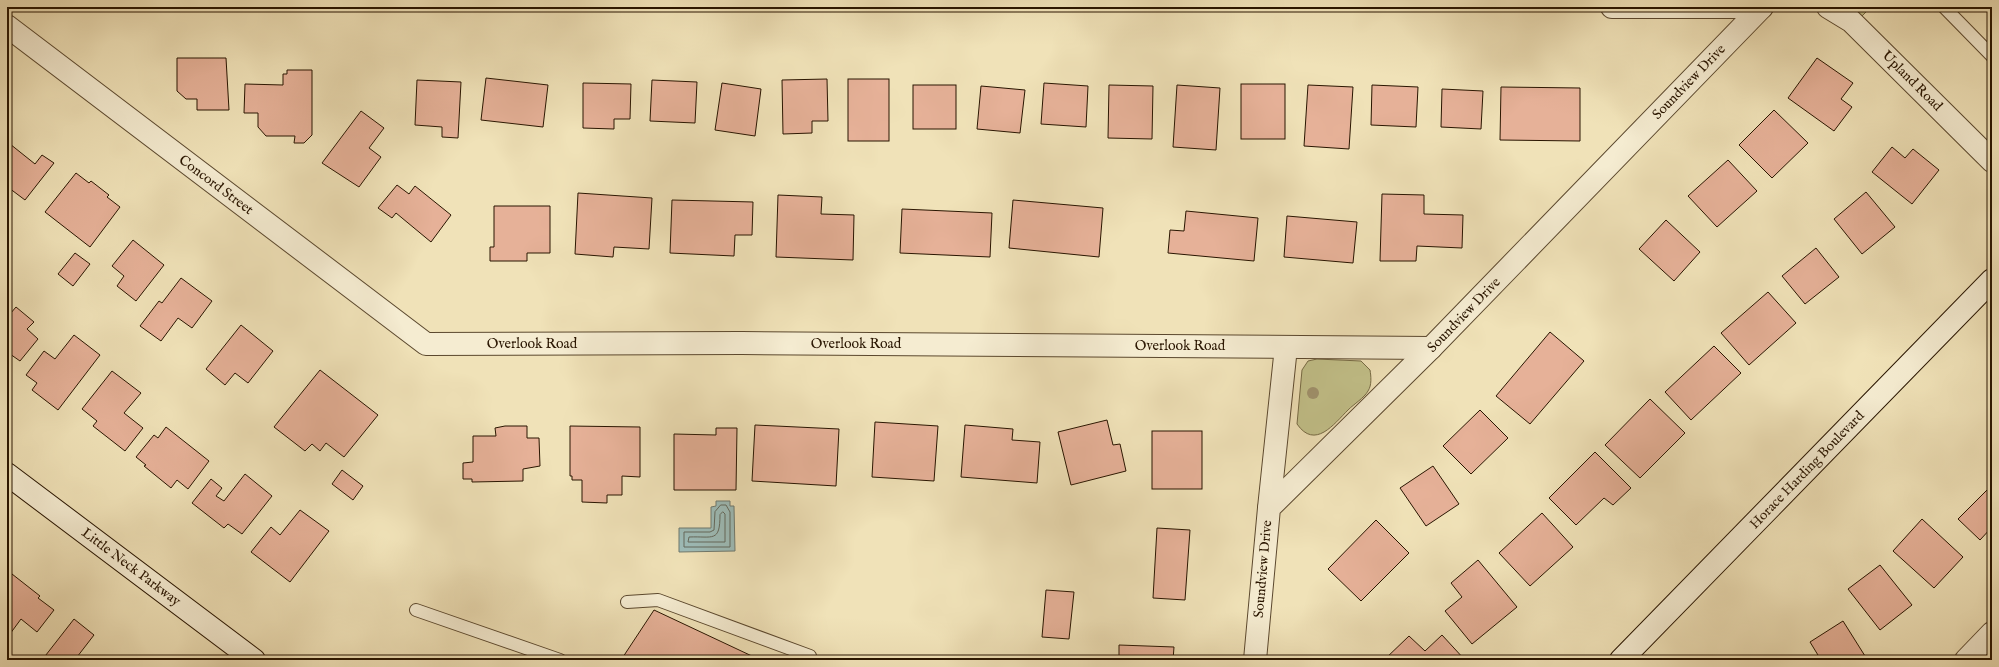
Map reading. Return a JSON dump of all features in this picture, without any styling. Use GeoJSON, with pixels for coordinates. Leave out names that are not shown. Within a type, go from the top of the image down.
{"type":"FeatureCollection","features":[{"type":"Feature","properties":{"kind":"street"},"geometry":{"type":"LineString","coordinates":[[1612,7],[1762,7]]}},
{"type":"Feature","properties":{"kind":"street","name":"Soundview Drive"},"geometry":{"type":"LineString","coordinates":[[1255,660],[1269,508],[1431,348],[1762,7]]}},
{"type":"Feature","properties":{"kind":"street","name":"Upland Road"},"geometry":{"type":"LineString","coordinates":[[1828,7],[1851,21],[1992,161]]}},
{"type":"Feature","properties":{"kind":"street","name":"Concord Street"},"geometry":{"type":"LineString","coordinates":[[7,26],[426,344]]}},
{"type":"Feature","properties":{"kind":"street","name":"Horace Harding Boulevard"},"geometry":{"type":"LineString","coordinates":[[1621,660],[1992,280]]}},
{"type":"Feature","properties":{"kind":"street","name":"Overlook Road"},"geometry":{"type":"LineString","coordinates":[[426,344],[742,343],[1431,348]]}},
{"type":"Feature","properties":{"kind":"street"},"geometry":{"type":"LineString","coordinates":[[1269,508],[1286,347]]}},
{"type":"Feature","properties":{"kind":"street","name":"Little Neck Parkway"},"geometry":{"type":"LineString","coordinates":[[7,474],[254,660]]}},
{"type":"Feature","properties":{"kind":"street"},"geometry":{"type":"LineString","coordinates":[[1966,660],[1992,633]]}},
{"type":"Feature","properties":{"kind":"lane"},"geometry":{"type":"LineString","coordinates":[[1944,7],[1992,56]]}},
{"type":"Feature","properties":{"kind":"lane"},"geometry":{"type":"LineString","coordinates":[[627,602],[658,600],[810,656],[809,660]]}},
{"type":"Feature","properties":{"kind":"lane"},"geometry":{"type":"LineString","coordinates":[[416,610],[560,660]]}},
{"type":"Feature","properties":{"kind":"shaded area"},"geometry":{"type":"Polygon","coordinates":[[[1843,7],[1871,7],[1861,17],[1843,7]]]}},
{"type":"Feature","properties":{"kind":"shaded area"},"geometry":{"type":"Polygon","coordinates":[[[1317,359],[1361,361],[1370,370],[1371,383],[1366,394],[1337,422],[1324,432],[1317,435],[1311,435],[1297,424],[1302,370],[1308,361],[1317,359]]]}},
{"type":"Feature","properties":{"kind":"water"},"geometry":{"type":"Polygon","coordinates":[[[716,501],[730,501],[730,506],[734,506],[735,551],[679,552],[679,528],[711,528],[711,507],[716,506],[716,501]]]}},
{"type":"Feature","properties":{"kind":"building"},"geometry":{"type":"Polygon","coordinates":[[[177,58],[226,58],[229,110],[197,110],[197,99],[186,99],[177,91],[177,58]]]}},
{"type":"Feature","properties":{"kind":"building"},"geometry":{"type":"Polygon","coordinates":[[[1817,58],[1853,83],[1841,99],[1852,107],[1834,131],[1788,98],[1817,58]]]}},
{"type":"Feature","properties":{"kind":"building"},"geometry":{"type":"Polygon","coordinates":[[[287,70],[312,70],[312,135],[304,143],[294,143],[295,136],[266,136],[258,127],[258,113],[244,113],[245,84],[283,85],[283,74],[287,74],[287,70]]]}},
{"type":"Feature","properties":{"kind":"building"},"geometry":{"type":"Polygon","coordinates":[[[486,78],[548,85],[543,127],[481,120],[486,78]]]}},
{"type":"Feature","properties":{"kind":"building"},"geometry":{"type":"Polygon","coordinates":[[[827,79],[828,121],[812,121],[812,133],[783,134],[782,80],[827,79]]]}},
{"type":"Feature","properties":{"kind":"building"},"geometry":{"type":"Polygon","coordinates":[[[848,79],[889,79],[889,141],[848,141],[848,79]]]}},
{"type":"Feature","properties":{"kind":"building"},"geometry":{"type":"Polygon","coordinates":[[[417,80],[461,82],[458,138],[442,137],[442,127],[415,125],[417,80]]]}},
{"type":"Feature","properties":{"kind":"building"},"geometry":{"type":"Polygon","coordinates":[[[652,80],[697,82],[695,123],[650,121],[652,80]]]}},
{"type":"Feature","properties":{"kind":"building"},"geometry":{"type":"Polygon","coordinates":[[[583,83],[631,84],[630,119],[614,119],[614,129],[583,128],[583,83]]]}},
{"type":"Feature","properties":{"kind":"building"},"geometry":{"type":"Polygon","coordinates":[[[722,83],[761,89],[755,136],[715,130],[722,83]]]}},
{"type":"Feature","properties":{"kind":"building"},"geometry":{"type":"Polygon","coordinates":[[[1044,83],[1088,86],[1086,127],[1041,124],[1044,83]]]}},
{"type":"Feature","properties":{"kind":"building"},"geometry":{"type":"Polygon","coordinates":[[[1241,84],[1285,84],[1285,139],[1241,139],[1241,84]]]}},
{"type":"Feature","properties":{"kind":"building"},"geometry":{"type":"Polygon","coordinates":[[[913,85],[956,85],[956,129],[913,129],[913,85]]]}},
{"type":"Feature","properties":{"kind":"building"},"geometry":{"type":"Polygon","coordinates":[[[1109,85],[1153,86],[1152,139],[1108,138],[1109,85]]]}},
{"type":"Feature","properties":{"kind":"building"},"geometry":{"type":"Polygon","coordinates":[[[1177,85],[1220,88],[1216,150],[1173,147],[1177,85]]]}},
{"type":"Feature","properties":{"kind":"building"},"geometry":{"type":"Polygon","coordinates":[[[1308,85],[1353,87],[1349,149],[1304,146],[1308,85]]]}},
{"type":"Feature","properties":{"kind":"building"},"geometry":{"type":"Polygon","coordinates":[[[1372,85],[1418,87],[1416,127],[1371,125],[1372,85]]]}},
{"type":"Feature","properties":{"kind":"building"},"geometry":{"type":"Polygon","coordinates":[[[981,86],[1025,90],[1020,133],[977,129],[981,86]]]}},
{"type":"Feature","properties":{"kind":"building"},"geometry":{"type":"Polygon","coordinates":[[[1501,87],[1580,88],[1580,141],[1500,140],[1501,87]]]}},
{"type":"Feature","properties":{"kind":"building"},"geometry":{"type":"Polygon","coordinates":[[[1442,89],[1483,91],[1481,129],[1441,127],[1442,89]]]}},
{"type":"Feature","properties":{"kind":"building"},"geometry":{"type":"Polygon","coordinates":[[[1774,110],[1808,143],[1772,178],[1739,145],[1774,110]]]}},
{"type":"Feature","properties":{"kind":"building"},"geometry":{"type":"Polygon","coordinates":[[[361,111],[384,128],[369,148],[381,157],[359,187],[322,163],[361,111]]]}},
{"type":"Feature","properties":{"kind":"building"},"geometry":{"type":"Polygon","coordinates":[[[10,144],[35,164],[42,155],[54,163],[25,200],[9,188],[7,191],[7,148],[10,144]]]}},
{"type":"Feature","properties":{"kind":"building"},"geometry":{"type":"Polygon","coordinates":[[[1892,147],[1905,158],[1913,149],[1939,170],[1912,204],[1872,172],[1892,147]]]}},
{"type":"Feature","properties":{"kind":"building"},"geometry":{"type":"Polygon","coordinates":[[[1728,160],[1757,191],[1717,227],[1688,196],[1728,160]]]}},
{"type":"Feature","properties":{"kind":"building"},"geometry":{"type":"Polygon","coordinates":[[[76,173],[89,183],[91,181],[109,195],[107,197],[120,207],[90,247],[45,212],[76,173]]]}},
{"type":"Feature","properties":{"kind":"building"},"geometry":{"type":"Polygon","coordinates":[[[397,185],[409,194],[415,186],[451,215],[431,242],[396,213],[392,218],[378,208],[397,185]]]}},
{"type":"Feature","properties":{"kind":"building"},"geometry":{"type":"Polygon","coordinates":[[[1866,192],[1895,227],[1862,254],[1834,219],[1866,192]]]}},
{"type":"Feature","properties":{"kind":"building"},"geometry":{"type":"Polygon","coordinates":[[[578,193],[652,198],[649,249],[614,247],[613,257],[575,254],[578,193]]]}},
{"type":"Feature","properties":{"kind":"building"},"geometry":{"type":"Polygon","coordinates":[[[1382,194],[1424,195],[1424,214],[1463,215],[1462,248],[1417,246],[1416,261],[1380,261],[1382,194]]]}},
{"type":"Feature","properties":{"kind":"building"},"geometry":{"type":"Polygon","coordinates":[[[778,195],[822,197],[821,214],[854,215],[853,260],[776,257],[778,195]]]}},
{"type":"Feature","properties":{"kind":"building"},"geometry":{"type":"Polygon","coordinates":[[[672,200],[753,202],[752,235],[735,235],[734,256],[670,253],[672,200]]]}},
{"type":"Feature","properties":{"kind":"building"},"geometry":{"type":"Polygon","coordinates":[[[1013,200],[1103,208],[1099,257],[1009,248],[1013,200]]]}},
{"type":"Feature","properties":{"kind":"building"},"geometry":{"type":"Polygon","coordinates":[[[494,206],[550,206],[550,253],[527,253],[527,261],[490,261],[490,247],[494,247],[494,206]]]}},
{"type":"Feature","properties":{"kind":"building"},"geometry":{"type":"Polygon","coordinates":[[[902,209],[992,213],[990,257],[900,253],[902,209]]]}},
{"type":"Feature","properties":{"kind":"building"},"geometry":{"type":"Polygon","coordinates":[[[1186,211],[1258,218],[1254,261],[1168,253],[1170,230],[1184,231],[1186,211]]]}},
{"type":"Feature","properties":{"kind":"building"},"geometry":{"type":"Polygon","coordinates":[[[1287,216],[1357,222],[1353,263],[1284,257],[1287,216]]]}},
{"type":"Feature","properties":{"kind":"building"},"geometry":{"type":"Polygon","coordinates":[[[1666,220],[1700,252],[1674,281],[1639,249],[1666,220]]]}},
{"type":"Feature","properties":{"kind":"building"},"geometry":{"type":"Polygon","coordinates":[[[133,240],[164,265],[136,301],[117,286],[124,276],[112,266],[133,240]]]}},
{"type":"Feature","properties":{"kind":"building"},"geometry":{"type":"Polygon","coordinates":[[[1816,248],[1839,277],[1805,304],[1782,276],[1816,248]]]}},
{"type":"Feature","properties":{"kind":"building"},"geometry":{"type":"Polygon","coordinates":[[[75,253],[90,264],[73,286],[58,274],[75,253]]]}},
{"type":"Feature","properties":{"kind":"building"},"geometry":{"type":"Polygon","coordinates":[[[181,278],[212,301],[192,328],[178,318],[161,341],[140,326],[159,301],[162,303],[181,278]]]}},
{"type":"Feature","properties":{"kind":"building"},"geometry":{"type":"Polygon","coordinates":[[[1768,292],[1796,323],[1749,365],[1721,333],[1768,292]]]}},
{"type":"Feature","properties":{"kind":"building"},"geometry":{"type":"Polygon","coordinates":[[[16,307],[34,322],[27,329],[38,339],[20,361],[10,354],[7,357],[7,312],[10,314],[16,307]]]}},
{"type":"Feature","properties":{"kind":"building"},"geometry":{"type":"Polygon","coordinates":[[[241,325],[273,351],[248,383],[235,373],[225,385],[206,369],[241,325]]]}},
{"type":"Feature","properties":{"kind":"building"},"geometry":{"type":"Polygon","coordinates":[[[1550,332],[1584,361],[1530,424],[1496,396],[1550,332]]]}},
{"type":"Feature","properties":{"kind":"building"},"geometry":{"type":"Polygon","coordinates":[[[74,335],[100,355],[58,410],[32,390],[37,383],[26,375],[44,351],[55,359],[74,335]]]}},
{"type":"Feature","properties":{"kind":"building"},"geometry":{"type":"Polygon","coordinates":[[[1714,346],[1741,373],[1691,420],[1665,392],[1714,346]]]}},
{"type":"Feature","properties":{"kind":"building"},"geometry":{"type":"Polygon","coordinates":[[[320,370],[378,415],[344,457],[326,443],[320,451],[312,444],[305,451],[274,427],[320,370]]]}},
{"type":"Feature","properties":{"kind":"building"},"geometry":{"type":"Polygon","coordinates":[[[112,371],[141,393],[124,413],[143,428],[125,451],[93,426],[97,421],[82,409],[112,371]]]}},
{"type":"Feature","properties":{"kind":"building"},"geometry":{"type":"Polygon","coordinates":[[[1650,399],[1685,433],[1640,478],[1605,445],[1650,399]]]}},
{"type":"Feature","properties":{"kind":"building"},"geometry":{"type":"Polygon","coordinates":[[[1480,410],[1508,438],[1471,474],[1443,446],[1480,410]]]}},
{"type":"Feature","properties":{"kind":"building"},"geometry":{"type":"Polygon","coordinates":[[[1107,420],[1113,445],[1120,444],[1126,471],[1071,485],[1058,432],[1107,420]]]}},
{"type":"Feature","properties":{"kind":"building"},"geometry":{"type":"Polygon","coordinates":[[[875,422],[938,426],[934,481],[872,477],[875,422]]]}},
{"type":"Feature","properties":{"kind":"building"},"geometry":{"type":"Polygon","coordinates":[[[755,425],[839,429],[836,486],[752,481],[755,425]]]}},
{"type":"Feature","properties":{"kind":"building"},"geometry":{"type":"Polygon","coordinates":[[[965,425],[1013,429],[1012,440],[1040,442],[1037,483],[961,477],[965,425]]]}},
{"type":"Feature","properties":{"kind":"building"},"geometry":{"type":"Polygon","coordinates":[[[505,426],[527,426],[527,438],[539,438],[540,466],[523,469],[523,481],[472,482],[472,479],[463,479],[463,463],[473,462],[473,436],[496,436],[495,428],[505,426]]]}},
{"type":"Feature","properties":{"kind":"building"},"geometry":{"type":"Polygon","coordinates":[[[570,426],[640,427],[640,477],[622,476],[622,495],[607,495],[607,503],[582,502],[582,480],[572,480],[572,476],[570,476],[570,426]]]}},
{"type":"Feature","properties":{"kind":"building"},"geometry":{"type":"Polygon","coordinates":[[[166,427],[209,461],[188,489],[177,480],[171,488],[144,466],[146,465],[136,457],[154,435],[158,438],[166,427]]]}},
{"type":"Feature","properties":{"kind":"building"},"geometry":{"type":"Polygon","coordinates":[[[716,428],[737,428],[736,490],[674,490],[674,434],[716,435],[716,428]]]}},
{"type":"Feature","properties":{"kind":"building"},"geometry":{"type":"Polygon","coordinates":[[[1152,431],[1202,431],[1202,489],[1152,489],[1152,431]]]}},
{"type":"Feature","properties":{"kind":"building"},"geometry":{"type":"Polygon","coordinates":[[[1992,450],[1992,460],[1987,455],[1992,450]]]}},
{"type":"Feature","properties":{"kind":"building"},"geometry":{"type":"Polygon","coordinates":[[[1595,452],[1631,488],[1613,505],[1604,498],[1576,525],[1549,498],[1595,452]]]}},
{"type":"Feature","properties":{"kind":"building"},"geometry":{"type":"Polygon","coordinates":[[[1433,466],[1459,504],[1426,526],[1400,488],[1433,466]]]}},
{"type":"Feature","properties":{"kind":"building"},"geometry":{"type":"Polygon","coordinates":[[[342,470],[363,486],[353,500],[332,484],[342,470]]]}},
{"type":"Feature","properties":{"kind":"building"},"geometry":{"type":"Polygon","coordinates":[[[245,474],[272,496],[242,534],[228,524],[224,528],[192,503],[211,479],[222,488],[216,496],[224,501],[245,474]]]}},
{"type":"Feature","properties":{"kind":"building"},"geometry":{"type":"Polygon","coordinates":[[[1988,489],[1992,493],[1992,527],[1980,540],[1958,519],[1988,489]]]}},
{"type":"Feature","properties":{"kind":"building"},"geometry":{"type":"Polygon","coordinates":[[[300,510],[329,531],[290,582],[251,552],[271,527],[280,535],[300,510]]]}},
{"type":"Feature","properties":{"kind":"building"},"geometry":{"type":"Polygon","coordinates":[[[1542,513],[1573,547],[1530,586],[1499,553],[1542,513]]]}},
{"type":"Feature","properties":{"kind":"building"},"geometry":{"type":"Polygon","coordinates":[[[1922,519],[1963,557],[1934,588],[1893,551],[1922,519]]]}},
{"type":"Feature","properties":{"kind":"building"},"geometry":{"type":"Polygon","coordinates":[[[1376,520],[1409,553],[1361,601],[1328,569],[1376,520]]]}},
{"type":"Feature","properties":{"kind":"building"},"geometry":{"type":"Polygon","coordinates":[[[1157,528],[1190,530],[1185,600],[1153,598],[1157,528]]]}},
{"type":"Feature","properties":{"kind":"building"},"geometry":{"type":"Polygon","coordinates":[[[1478,560],[1517,607],[1472,644],[1445,611],[1462,597],[1451,583],[1478,560]]]}},
{"type":"Feature","properties":{"kind":"building"},"geometry":{"type":"Polygon","coordinates":[[[1880,565],[1912,605],[1880,630],[1848,589],[1880,565]]]}},
{"type":"Feature","properties":{"kind":"building"},"geometry":{"type":"Polygon","coordinates":[[[12,574],[40,596],[38,598],[54,610],[37,632],[21,619],[7,638],[7,580],[12,574]]]}},
{"type":"Feature","properties":{"kind":"building"},"geometry":{"type":"Polygon","coordinates":[[[1046,590],[1074,592],[1069,639],[1042,637],[1046,590]]]}},
{"type":"Feature","properties":{"kind":"building"},"geometry":{"type":"Polygon","coordinates":[[[654,610],[754,657],[752,660],[621,660],[654,610]]]}},
{"type":"Feature","properties":{"kind":"building"},"geometry":{"type":"Polygon","coordinates":[[[74,619],[94,635],[77,657],[42,660],[74,619]]]}},
{"type":"Feature","properties":{"kind":"building"},"geometry":{"type":"Polygon","coordinates":[[[1843,621],[1865,656],[1859,660],[1821,660],[1810,642],[1843,621]]]}},
{"type":"Feature","properties":{"kind":"building"},"geometry":{"type":"Polygon","coordinates":[[[1442,635],[1465,660],[1384,660],[1409,636],[1425,651],[1442,635]]]}},
{"type":"Feature","properties":{"kind":"building"},"geometry":{"type":"Polygon","coordinates":[[[1119,645],[1174,647],[1173,660],[1119,660],[1119,645]]]}}]}
